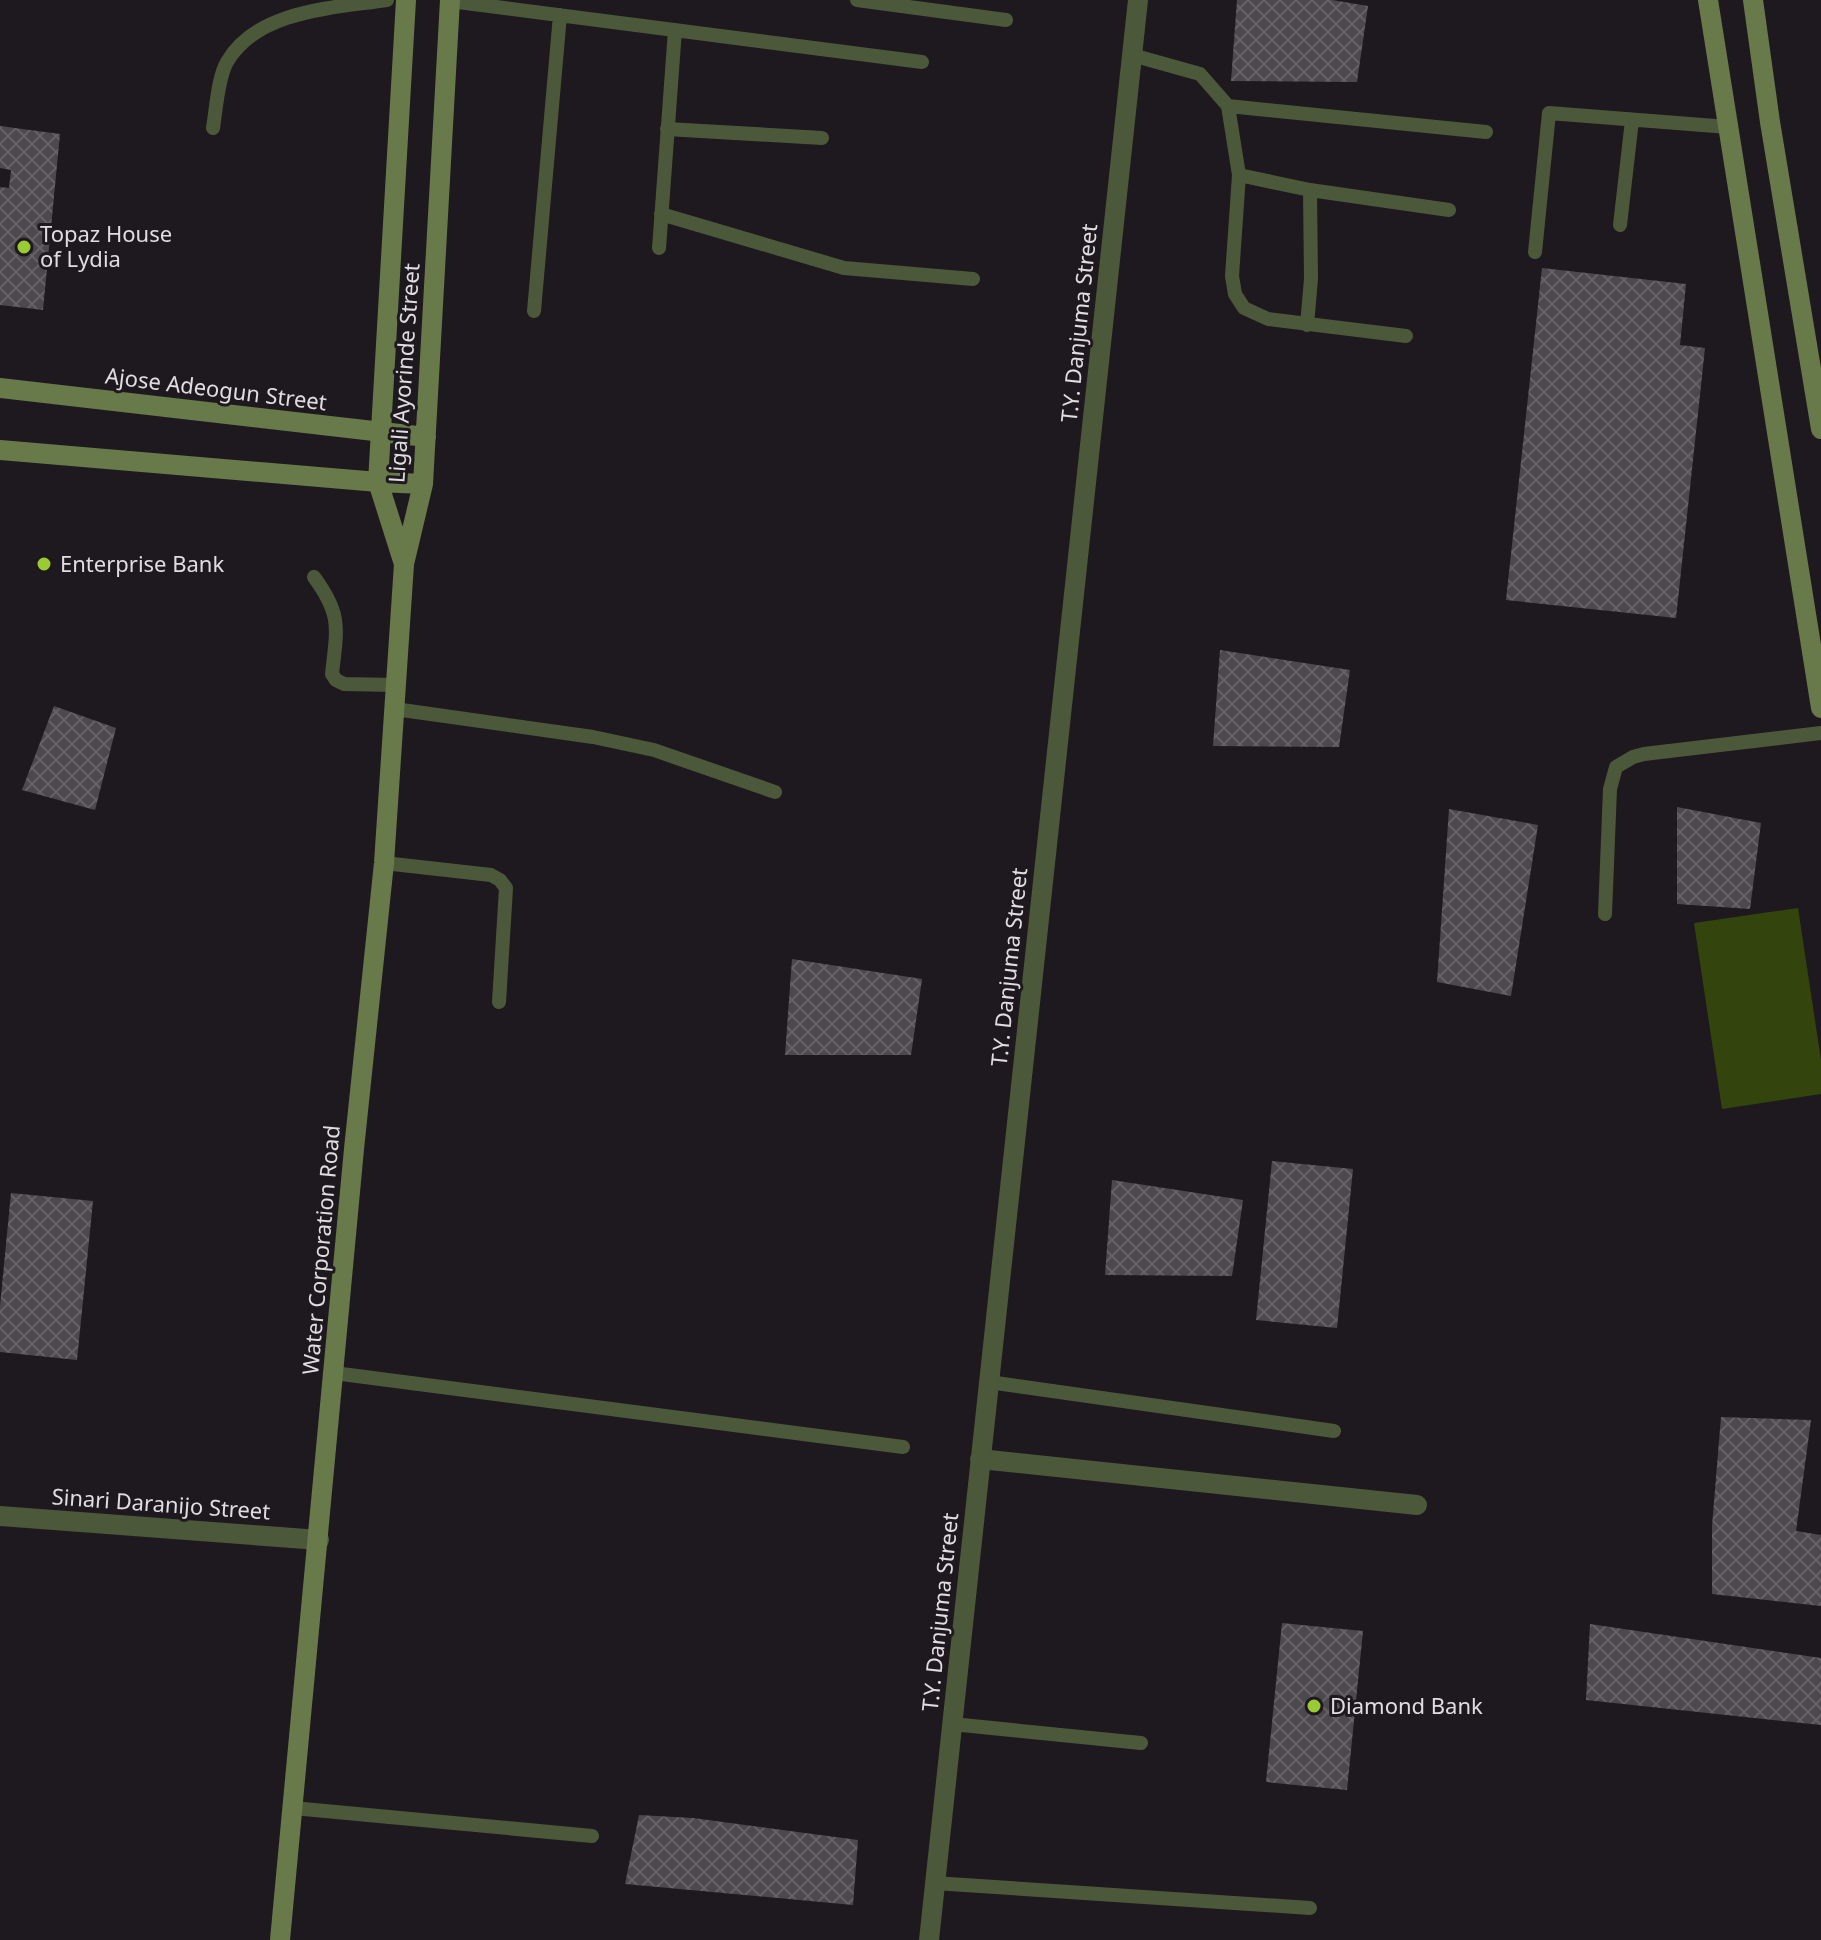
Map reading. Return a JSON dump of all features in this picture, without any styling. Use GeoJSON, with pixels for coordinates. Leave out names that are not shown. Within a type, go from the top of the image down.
{"type":"FeatureCollection","features":[{"type":"Feature","properties":{"kind":"street","name":"Ligali Ayorinde Street"},"geometry":{"type":"LineString","coordinates":[[404,564],[378,482],[406,0]]}},
{"type":"Feature","properties":{"kind":"street","name":"Ligali Ayorinde Street"},"geometry":{"type":"LineString","coordinates":[[404,564],[423,484],[450,0]]}},
{"type":"Feature","properties":{"kind":"street","name":"T.Y. Danjuma Street"},"geometry":{"type":"LineString","coordinates":[[929,1940],[1138,0]]}},
{"type":"Feature","properties":{"kind":"street"},"geometry":{"type":"LineString","coordinates":[[1708,0],[1821,708]]}},
{"type":"Feature","properties":{"kind":"street"},"geometry":{"type":"LineString","coordinates":[[1753,0],[1821,429]]}},
{"type":"Feature","properties":{"kind":"street","name":"Ajose Adeogun Street"},"geometry":{"type":"LineString","coordinates":[[0,388],[426,437]]}},
{"type":"Feature","properties":{"kind":"street"},"geometry":{"type":"LineString","coordinates":[[0,450],[423,484]]}},
{"type":"Feature","properties":{"kind":"street","name":"Water Corporation Road"},"geometry":{"type":"LineString","coordinates":[[280,1940],[384,863],[404,564]]}},
{"type":"Feature","properties":{"kind":"street"},"geometry":{"type":"LineString","coordinates":[[980,1459],[1417,1505]]}},
{"type":"Feature","properties":{"kind":"street","name":"Sinari Daranijo Street"},"geometry":{"type":"LineString","coordinates":[[0,1516],[319,1540]]}},
{"type":"Feature","properties":{"kind":"lane"},"geometry":{"type":"LineString","coordinates":[[213,128],[225,64],[246,37],[287,18],[387,0]]}},
{"type":"Feature","properties":{"kind":"lane"},"geometry":{"type":"LineString","coordinates":[[450,0],[922,62]]}},
{"type":"Feature","properties":{"kind":"lane"},"geometry":{"type":"LineString","coordinates":[[857,0],[1006,20]]}},
{"type":"Feature","properties":{"kind":"lane"},"geometry":{"type":"LineString","coordinates":[[534,311],[560,15]]}},
{"type":"Feature","properties":{"kind":"lane"},"geometry":{"type":"LineString","coordinates":[[659,248],[675,30]]}},
{"type":"Feature","properties":{"kind":"lane"},"geometry":{"type":"LineString","coordinates":[[1132,55],[1200,74],[1228,106],[1239,175],[1232,276],[1235,294],[1244,308],[1268,319],[1406,336]]}},
{"type":"Feature","properties":{"kind":"lane"},"geometry":{"type":"LineString","coordinates":[[1228,106],[1486,132]]}},
{"type":"Feature","properties":{"kind":"lane"},"geometry":{"type":"LineString","coordinates":[[1535,252],[1549,113],[1728,127]]}},
{"type":"Feature","properties":{"kind":"lane"},"geometry":{"type":"LineString","coordinates":[[1620,225],[1632,120]]}},
{"type":"Feature","properties":{"kind":"lane"},"geometry":{"type":"LineString","coordinates":[[667,129],[822,138]]}},
{"type":"Feature","properties":{"kind":"lane"},"geometry":{"type":"LineString","coordinates":[[1239,175],[1310,190],[1449,210]]}},
{"type":"Feature","properties":{"kind":"lane"},"geometry":{"type":"LineString","coordinates":[[1307,325],[1311,279],[1310,190]]}},
{"type":"Feature","properties":{"kind":"lane"},"geometry":{"type":"LineString","coordinates":[[661,214],[844,268],[973,279]]}},
{"type":"Feature","properties":{"kind":"lane"},"geometry":{"type":"LineString","coordinates":[[314,577],[329,598],[336,616],[332,674],[336,680],[344,684],[396,685]]}},
{"type":"Feature","properties":{"kind":"lane"},"geometry":{"type":"LineString","coordinates":[[395,709],[593,737],[654,750],[775,792]]}},
{"type":"Feature","properties":{"kind":"lane"},"geometry":{"type":"LineString","coordinates":[[1605,914],[1610,789],[1616,767],[1644,754],[1821,733]]}},
{"type":"Feature","properties":{"kind":"lane"},"geometry":{"type":"LineString","coordinates":[[384,863],[491,875],[500,880],[506,888],[499,1002]]}},
{"type":"Feature","properties":{"kind":"lane"},"geometry":{"type":"LineString","coordinates":[[334,1373],[903,1447]]}},
{"type":"Feature","properties":{"kind":"lane"},"geometry":{"type":"LineString","coordinates":[[989,1382],[1334,1431]]}},
{"type":"Feature","properties":{"kind":"lane"},"geometry":{"type":"LineString","coordinates":[[952,1724],[1141,1743]]}},
{"type":"Feature","properties":{"kind":"lane"},"geometry":{"type":"LineString","coordinates":[[293,1808],[592,1836]]}},
{"type":"Feature","properties":{"kind":"lane"},"geometry":{"type":"LineString","coordinates":[[934,1883],[1310,1908]]}},
{"type":"Feature","properties":{"kind":"green space"},"geometry":{"type":"Polygon","coordinates":[[[1798,908],[1821,1060],[1821,1094],[1722,1109],[1694,923],[1798,908]]]}},
{"type":"Feature","properties":{"kind":"building"},"geometry":{"type":"Polygon","coordinates":[[[1237,0],[1332,0],[1368,6],[1357,82],[1231,81],[1237,0]]]}},
{"type":"Feature","properties":{"kind":"building","name":"Topaz House of Lydia"},"geometry":{"type":"Polygon","coordinates":[[[0,126],[60,134],[43,310],[0,305],[0,187],[9,188],[11,170],[0,168],[0,126]]]}},
{"type":"Feature","properties":{"kind":"building"},"geometry":{"type":"Polygon","coordinates":[[[1542,268],[1686,284],[1680,345],[1705,348],[1676,618],[1506,600],[1542,268]]]}},
{"type":"Feature","properties":{"kind":"building"},"geometry":{"type":"Polygon","coordinates":[[[1220,650],[1350,670],[1339,747],[1213,746],[1220,650]]]}},
{"type":"Feature","properties":{"kind":"building"},"geometry":{"type":"Polygon","coordinates":[[[54,706],[116,728],[95,810],[22,790],[54,706]]]}},
{"type":"Feature","properties":{"kind":"building"},"geometry":{"type":"Polygon","coordinates":[[[1677,807],[1761,823],[1750,909],[1677,904],[1677,807]]]}},
{"type":"Feature","properties":{"kind":"building"},"geometry":{"type":"Polygon","coordinates":[[[1449,809],[1538,825],[1511,996],[1437,982],[1449,809]]]}},
{"type":"Feature","properties":{"kind":"building"},"geometry":{"type":"Polygon","coordinates":[[[792,959],[922,979],[911,1055],[785,1055],[792,959]]]}},
{"type":"Feature","properties":{"kind":"building"},"geometry":{"type":"Polygon","coordinates":[[[1272,1161],[1353,1169],[1337,1328],[1256,1320],[1272,1161]]]}},
{"type":"Feature","properties":{"kind":"building"},"geometry":{"type":"Polygon","coordinates":[[[1112,1180],[1243,1200],[1232,1276],[1105,1275],[1112,1180]]]}},
{"type":"Feature","properties":{"kind":"building"},"geometry":{"type":"Polygon","coordinates":[[[11,1193],[93,1201],[77,1360],[0,1352],[0,1306],[11,1193]]]}},
{"type":"Feature","properties":{"kind":"building"},"geometry":{"type":"Polygon","coordinates":[[[1721,1417],[1811,1420],[1796,1531],[1821,1535],[1821,1606],[1712,1594],[1712,1526],[1721,1417]]]}},
{"type":"Feature","properties":{"kind":"building","name":"Diamond Bank"},"geometry":{"type":"Polygon","coordinates":[[[1282,1623],[1363,1631],[1347,1790],[1266,1782],[1282,1623]]]}},
{"type":"Feature","properties":{"kind":"building"},"geometry":{"type":"Polygon","coordinates":[[[1590,1624],[1821,1658],[1821,1725],[1586,1700],[1590,1624]]]}},
{"type":"Feature","properties":{"kind":"building"},"geometry":{"type":"Polygon","coordinates":[[[639,1815],[693,1818],[858,1840],[853,1905],[625,1884],[639,1815]]]}},
{"type":"Feature","properties":{"kind":"place","name":"Topaz House of Lydia"},"geometry":{"type":"Point","coordinates":[24,247]}},
{"type":"Feature","properties":{"kind":"place","name":"Enterprise Bank"},"geometry":{"type":"Point","coordinates":[44,564]}},
{"type":"Feature","properties":{"kind":"place","name":"Diamond Bank"},"geometry":{"type":"Point","coordinates":[1314,1706]}}]}
